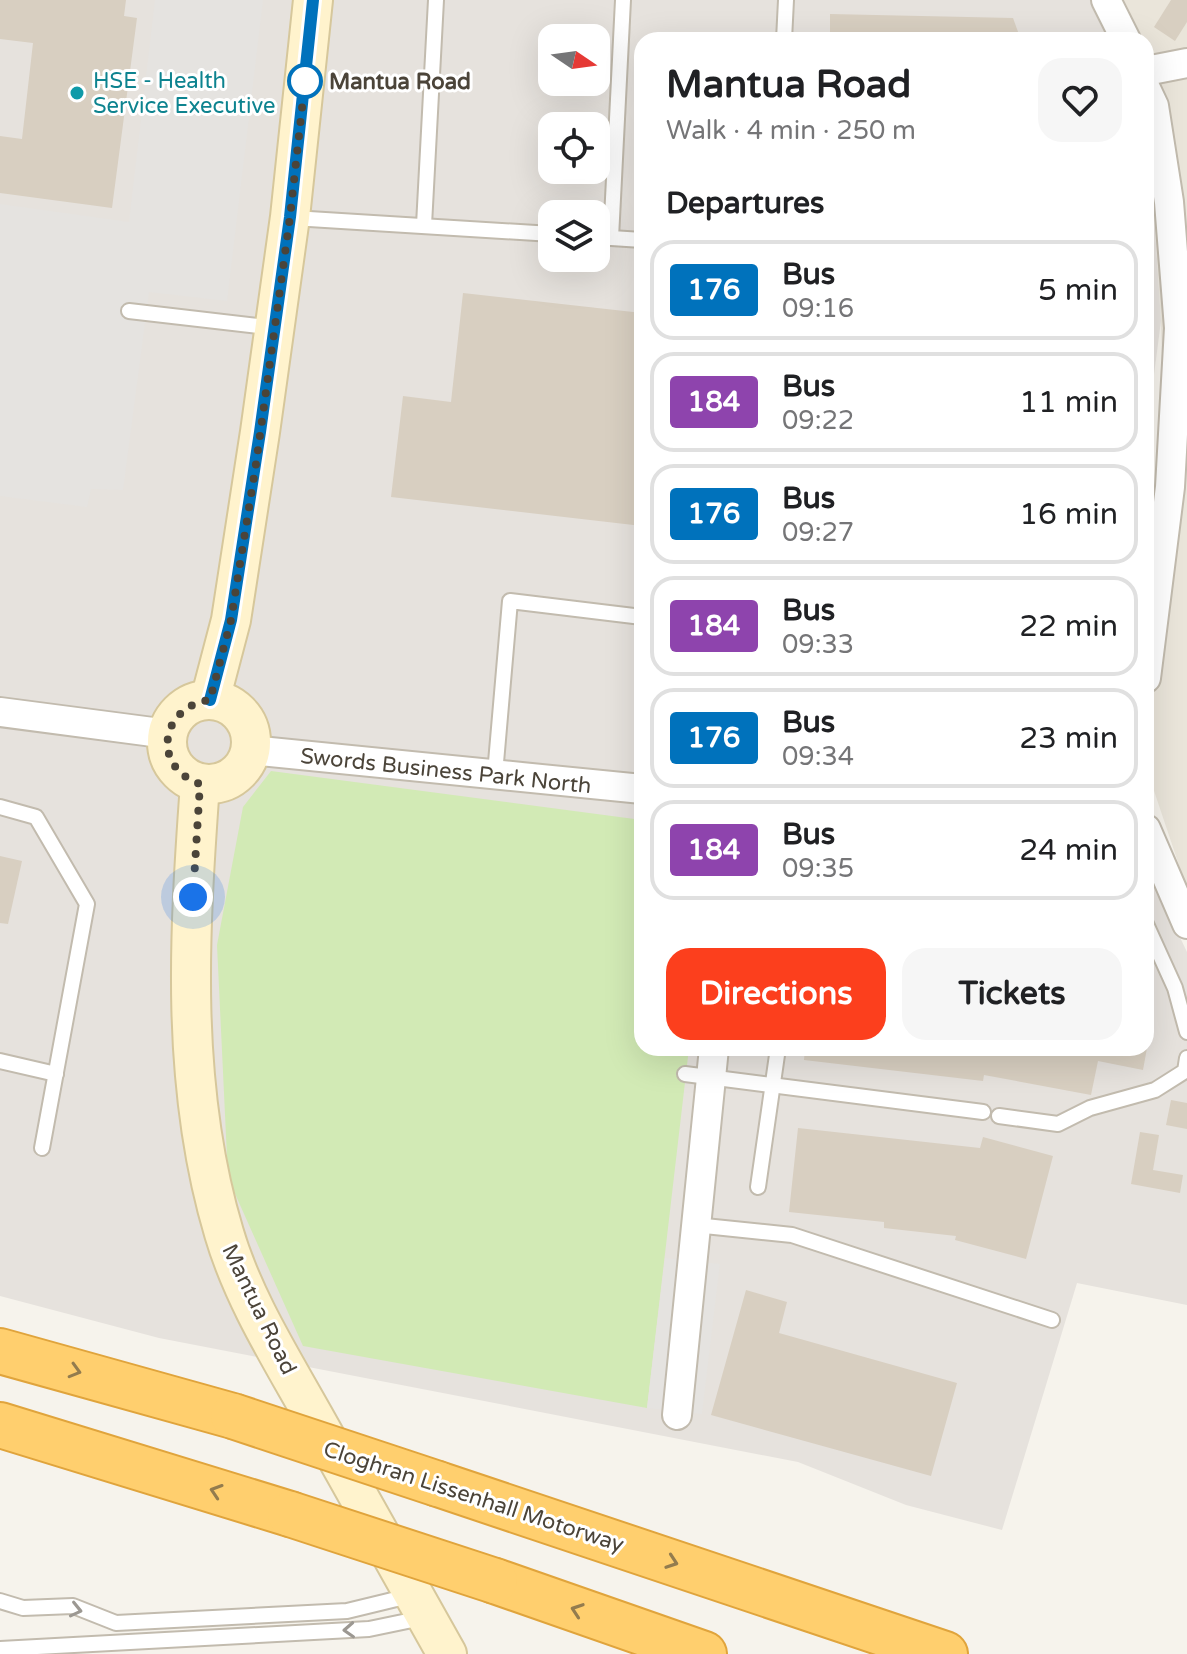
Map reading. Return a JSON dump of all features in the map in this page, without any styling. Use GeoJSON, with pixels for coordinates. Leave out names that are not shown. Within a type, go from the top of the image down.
{"type":"FeatureCollection","features":[{"type":"Feature","properties":{"kind":"highway","name":"Cloghran Lissenhall Motorway"},"geometry":{"type":"LineString","coordinates":[[0,1351],[233,1416],[945,1654]]}},
{"type":"Feature","properties":{"kind":"highway"},"geometry":{"type":"LineString","coordinates":[[0,1425],[290,1514],[704,1654]]}},
{"type":"Feature","properties":{"kind":"street"},"geometry":{"type":"LineString","coordinates":[[210,700],[231,620],[275,328],[313,0]]}},
{"type":"Feature","properties":{"kind":"street"},"geometry":{"type":"LineString","coordinates":[[1106,0],[1122,32]]}},
{"type":"Feature","properties":{"kind":"street"},"geometry":{"type":"LineString","coordinates":[[1154,69],[1187,63]]}},
{"type":"Feature","properties":{"kind":"street"},"geometry":{"type":"LineString","coordinates":[[1154,106],[1169,202],[1179,328],[1180,429],[1174,581],[1154,650]]}},
{"type":"Feature","properties":{"kind":"street"},"geometry":{"type":"LineString","coordinates":[[210,700],[233,707],[242,716],[248,726],[250,750],[246,762],[229,779],[218,784],[200,784],[175,768],[167,746],[168,734],[172,723],[187,706],[210,700]]}},
{"type":"Feature","properties":{"kind":"street"},"geometry":{"type":"LineString","coordinates":[[0,712],[168,734]]}},
{"type":"Feature","properties":{"kind":"street","name":"Swords Business Park North"},"geometry":{"type":"LineString","coordinates":[[250,750],[634,788]]}},
{"type":"Feature","properties":{"kind":"street","name":"Mantua Road"},"geometry":{"type":"LineString","coordinates":[[200,784],[190,959],[190,1024],[200,1118],[224,1235],[259,1319],[447,1654]]}},
{"type":"Feature","properties":{"kind":"street"},"geometry":{"type":"LineString","coordinates":[[1154,848],[1187,924]]}},
{"type":"Feature","properties":{"kind":"street"},"geometry":{"type":"LineString","coordinates":[[677,1415],[695,1225],[697,1076],[709,1056]]}},
{"type":"Feature","properties":{"kind":"lane"},"geometry":{"type":"LineString","coordinates":[[424,225],[436,0]]}},
{"type":"Feature","properties":{"kind":"lane"},"geometry":{"type":"LineString","coordinates":[[607,200],[623,0]]}},
{"type":"Feature","properties":{"kind":"lane"},"geometry":{"type":"LineString","coordinates":[[784,32],[786,0]]}},
{"type":"Feature","properties":{"kind":"lane"},"geometry":{"type":"LineString","coordinates":[[290,217],[538,233]]}},
{"type":"Feature","properties":{"kind":"lane"},"geometry":{"type":"LineString","coordinates":[[610,238],[634,240]]}},
{"type":"Feature","properties":{"kind":"lane"},"geometry":{"type":"LineString","coordinates":[[129,311],[275,328]]}},
{"type":"Feature","properties":{"kind":"lane"},"geometry":{"type":"LineString","coordinates":[[495,774],[510,601],[634,616]]}},
{"type":"Feature","properties":{"kind":"lane"},"geometry":{"type":"LineString","coordinates":[[0,807],[36,817],[87,904],[42,1148]]}},
{"type":"Feature","properties":{"kind":"lane"},"geometry":{"type":"LineString","coordinates":[[1154,942],[1175,988],[1187,1032]]}},
{"type":"Feature","properties":{"kind":"lane"},"geometry":{"type":"LineString","coordinates":[[758,1187],[777,1056]]}},
{"type":"Feature","properties":{"kind":"lane"},"geometry":{"type":"LineString","coordinates":[[999,1116],[1058,1124],[1090,1108],[1155,1090],[1185,1071],[1187,1058]]}},
{"type":"Feature","properties":{"kind":"lane"},"geometry":{"type":"LineString","coordinates":[[0,1061],[56,1074]]}},
{"type":"Feature","properties":{"kind":"lane"},"geometry":{"type":"LineString","coordinates":[[697,1076],[983,1112]]}},
{"type":"Feature","properties":{"kind":"lane"},"geometry":{"type":"LineString","coordinates":[[695,1225],[792,1235],[1052,1320]]}},
{"type":"Feature","properties":{"kind":"lane"},"geometry":{"type":"LineString","coordinates":[[0,1601],[23,1608],[73,1606],[116,1623],[420,1606]]}},
{"type":"Feature","properties":{"kind":"lane"},"geometry":{"type":"LineString","coordinates":[[0,1649],[369,1629],[420,1606]]}},
{"type":"Feature","properties":{"kind":"shaded area"},"geometry":{"type":"Polygon","coordinates":[[[0,0],[1091,0],[1105,32],[634,32],[634,1056],[1154,1056],[1154,883],[1187,952],[1187,1305],[1077,1283],[1002,1530],[906,1505],[798,1462],[159,1338],[0,1296],[0,0]]]}},
{"type":"Feature","properties":{"kind":"shaded area"},"geometry":{"type":"Polygon","coordinates":[[[155,0],[263,0],[227,301],[149,292],[123,490],[91,489],[87,507],[0,496],[0,204],[129,222],[155,0]]]}},
{"type":"Feature","properties":{"kind":"shaded area"},"geometry":{"type":"Polygon","coordinates":[[[1091,0],[1187,0],[1187,889],[1154,791],[1154,683],[1166,556],[1161,321],[1154,213],[1154,32],[1105,32],[1091,0]]]}},
{"type":"Feature","properties":{"kind":"shaded area"},"geometry":{"type":"Polygon","coordinates":[[[1154,213],[1161,321],[1154,375],[1154,213]]]}},
{"type":"Feature","properties":{"kind":"shaded area"},"geometry":{"type":"Polygon","coordinates":[[[665,1258],[720,1264],[702,1414],[647,1408],[665,1258]]]}},
{"type":"Feature","properties":{"kind":"green space"},"geometry":{"type":"Polygon","coordinates":[[[271,771],[634,819],[634,1056],[688,1056],[647,1408],[303,1346],[228,1178],[217,945],[243,807],[271,771]]]}},
{"type":"Feature","properties":{"kind":"building","name":"HSE - Health Service Executive"},"geometry":{"type":"Polygon","coordinates":[[[0,0],[126,0],[124,16],[137,18],[112,208],[0,193],[0,136],[22,139],[33,43],[0,39],[0,0]]]}},
{"type":"Feature","properties":{"kind":"building"},"geometry":{"type":"Polygon","coordinates":[[[1171,0],[1187,0],[1187,22],[1175,41],[1154,27],[1171,0]]]}},
{"type":"Feature","properties":{"kind":"building"},"geometry":{"type":"Polygon","coordinates":[[[830,14],[1013,18],[1018,32],[830,32],[830,14]]]}},
{"type":"Feature","properties":{"kind":"building"},"geometry":{"type":"Polygon","coordinates":[[[463,293],[634,312],[634,525],[391,497],[403,396],[451,402],[463,293]]]}},
{"type":"Feature","properties":{"kind":"building"},"geometry":{"type":"Polygon","coordinates":[[[0,856],[22,861],[8,924],[0,923],[0,856]]]}},
{"type":"Feature","properties":{"kind":"building"},"geometry":{"type":"Polygon","coordinates":[[[804,1056],[1146,1056],[1143,1070],[1098,1061],[1091,1095],[984,1075],[983,1081],[804,1060],[804,1056]]]}},
{"type":"Feature","properties":{"kind":"building"},"geometry":{"type":"Polygon","coordinates":[[[1171,1100],[1187,1103],[1187,1129],[1166,1125],[1171,1100]]]}},
{"type":"Feature","properties":{"kind":"building"},"geometry":{"type":"Polygon","coordinates":[[[798,1128],[980,1148],[983,1137],[1053,1156],[1026,1259],[955,1240],[956,1236],[884,1228],[884,1222],[789,1212],[798,1128]]]}},
{"type":"Feature","properties":{"kind":"building"},"geometry":{"type":"Polygon","coordinates":[[[1140,1132],[1159,1135],[1153,1170],[1183,1175],[1180,1193],[1131,1184],[1140,1132]]]}},
{"type":"Feature","properties":{"kind":"building"},"geometry":{"type":"Polygon","coordinates":[[[746,1290],[787,1302],[779,1333],[957,1383],[931,1476],[711,1415],[746,1290]]]}},
{"type":"Feature","properties":{"kind":"bus line","name":"176"},"geometry":{"type":"LineString","coordinates":[[210,700],[231,620],[260,432],[290,217],[313,0]]}},
{"type":"Feature","properties":{"kind":"place","name":"Mantua Road"},"geometry":{"type":"Point","coordinates":[305,81]}},
{"type":"Feature","properties":{"kind":"place","name":"HSE - Health Service Executive"},"geometry":{"type":"Point","coordinates":[77,93]}},
{"type":"Feature","properties":{"kind":"route"},"geometry":{"type":"LineString","coordinates":[[193,897],[200,784],[175,768],[167,746],[168,734],[178,714],[187,706],[210,700],[231,620],[290,217],[305,81]]}}]}
